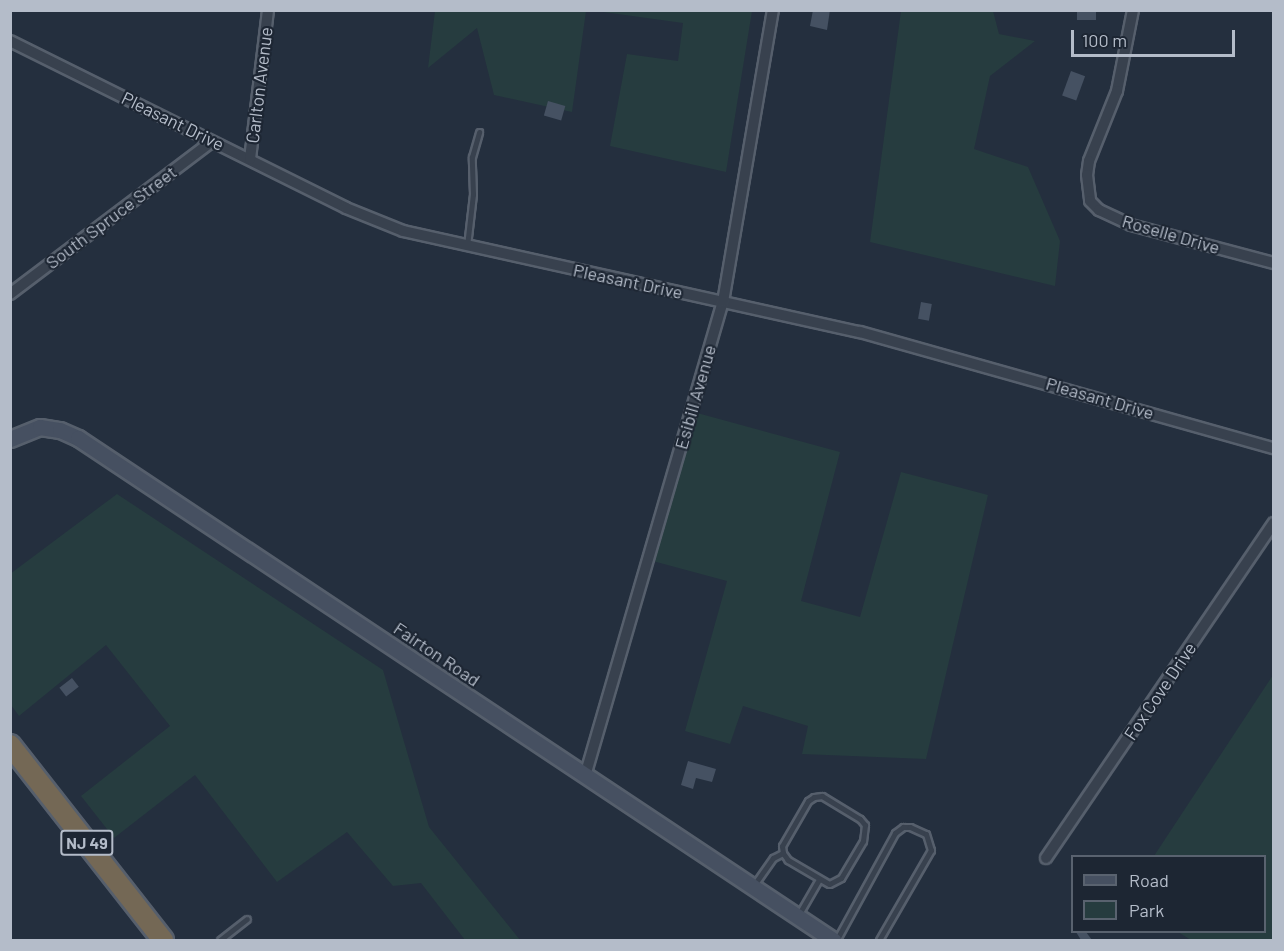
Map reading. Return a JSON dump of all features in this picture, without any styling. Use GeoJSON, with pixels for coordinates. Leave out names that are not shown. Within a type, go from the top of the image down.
{"type":"FeatureCollection","features":[{"type":"Feature","properties":{"kind":"highway","name":"NJ 49"},"geometry":{"type":"LineString","coordinates":[[10,745],[163,940]]}},
{"type":"Feature","properties":{"kind":"main road","name":"Fairton Road"},"geometry":{"type":"LineString","coordinates":[[11,437],[40,427],[69,433],[834,940]]}},
{"type":"Feature","properties":{"kind":"street","name":"Carlton Avenue"},"geometry":{"type":"LineString","coordinates":[[250,159],[268,10]]}},
{"type":"Feature","properties":{"kind":"street","name":"Esibill Avenue"},"geometry":{"type":"LineString","coordinates":[[585,776],[723,302],[773,10]]}},
{"type":"Feature","properties":{"kind":"street","name":"Roselle Drive"},"geometry":{"type":"LineString","coordinates":[[1133,10],[1117,91],[1089,161],[1087,175],[1090,201],[1099,210],[1131,225],[1274,263]]}},
{"type":"Feature","properties":{"kind":"street","name":"Pleasant Drive"},"geometry":{"type":"LineString","coordinates":[[10,41],[384,224],[467,246],[723,302],[936,352],[1274,448]]}},
{"type":"Feature","properties":{"kind":"street","name":"South Spruce Street"},"geometry":{"type":"LineString","coordinates":[[10,294],[212,141]]}},
{"type":"Feature","properties":{"kind":"street","name":"Fox Cove Drive"},"geometry":{"type":"LineString","coordinates":[[1046,858],[1274,523]]}},
{"type":"Feature","properties":{"kind":"lane"},"geometry":{"type":"LineString","coordinates":[[467,246],[473,194],[472,157],[479,132]]}},
{"type":"Feature","properties":{"kind":"lane"},"geometry":{"type":"LineString","coordinates":[[814,797],[830,799],[860,819],[865,825],[866,833],[841,878],[829,884],[819,880],[788,860],[783,853],[784,840],[808,801],[814,797]]}},
{"type":"Feature","properties":{"kind":"lane"},"geometry":{"type":"LineString","coordinates":[[834,940],[895,833],[903,827],[910,827],[926,834],[931,850],[879,940]]}},
{"type":"Feature","properties":{"kind":"lane"},"geometry":{"type":"LineString","coordinates":[[752,887],[772,858],[783,853]]}},
{"type":"Feature","properties":{"kind":"lane"},"geometry":{"type":"LineString","coordinates":[[798,917],[819,880]]}},
{"type":"Feature","properties":{"kind":"lane"},"geometry":{"type":"LineString","coordinates":[[220,940],[247,919]]}},
{"type":"Feature","properties":{"kind":"green space"},"geometry":{"type":"Polygon","coordinates":[[[435,11],[586,11],[572,112],[494,95],[477,28],[428,68],[435,11]]]}},
{"type":"Feature","properties":{"kind":"green space"},"geometry":{"type":"Polygon","coordinates":[[[596,11],[752,11],[726,172],[610,146],[627,54],[678,61],[683,23],[596,11]]]}},
{"type":"Feature","properties":{"kind":"green space"},"geometry":{"type":"Polygon","coordinates":[[[901,11],[993,11],[999,34],[1035,41],[990,76],[974,149],[1028,167],[1060,241],[1055,286],[870,242],[901,11]]]}},
{"type":"Feature","properties":{"kind":"green space"},"geometry":{"type":"Polygon","coordinates":[[[690,411],[840,452],[801,601],[860,617],[901,472],[988,495],[926,759],[802,754],[808,726],[743,706],[730,744],[685,731],[727,581],[649,560],[690,411]]]}},
{"type":"Feature","properties":{"kind":"green space"},"geometry":{"type":"Polygon","coordinates":[[[117,494],[383,670],[429,827],[520,940],[465,940],[421,883],[393,886],[347,832],[277,882],[195,775],[114,838],[81,796],[170,726],[106,645],[19,716],[11,705],[10,574],[117,494]]]}},
{"type":"Feature","properties":{"kind":"green space"},"geometry":{"type":"Polygon","coordinates":[[[1273,675],[1273,940],[1191,940],[1180,933],[1266,933],[1266,855],[1155,855],[1273,675]]]}},
{"type":"Feature","properties":{"kind":"building"},"geometry":{"type":"Polygon","coordinates":[[[813,10],[830,10],[827,30],[810,26],[813,10]]]}},
{"type":"Feature","properties":{"kind":"building"},"geometry":{"type":"Polygon","coordinates":[[[1077,10],[1096,10],[1096,20],[1077,20],[1077,10]]]}},
{"type":"Feature","properties":{"kind":"building"},"geometry":{"type":"Polygon","coordinates":[[[1071,71],[1085,76],[1076,101],[1062,95],[1071,71]]]}},
{"type":"Feature","properties":{"kind":"building"},"geometry":{"type":"Polygon","coordinates":[[[548,101],[565,106],[561,120],[544,115],[548,101]]]}},
{"type":"Feature","properties":{"kind":"building"},"geometry":{"type":"Polygon","coordinates":[[[921,302],[932,304],[929,321],[918,319],[921,302]]]}},
{"type":"Feature","properties":{"kind":"building"},"geometry":{"type":"Polygon","coordinates":[[[72,678],[79,687],[66,697],[59,688],[72,678]]]}},
{"type":"Feature","properties":{"kind":"building"},"geometry":{"type":"Polygon","coordinates":[[[688,761],[716,769],[712,782],[696,778],[693,789],[681,785],[688,761]]]}},
{"type":"Feature","properties":{"kind":"building"},"geometry":{"type":"Polygon","coordinates":[[[1077,933],[1087,933],[1092,940],[1081,940],[1077,933]]]}}]}
